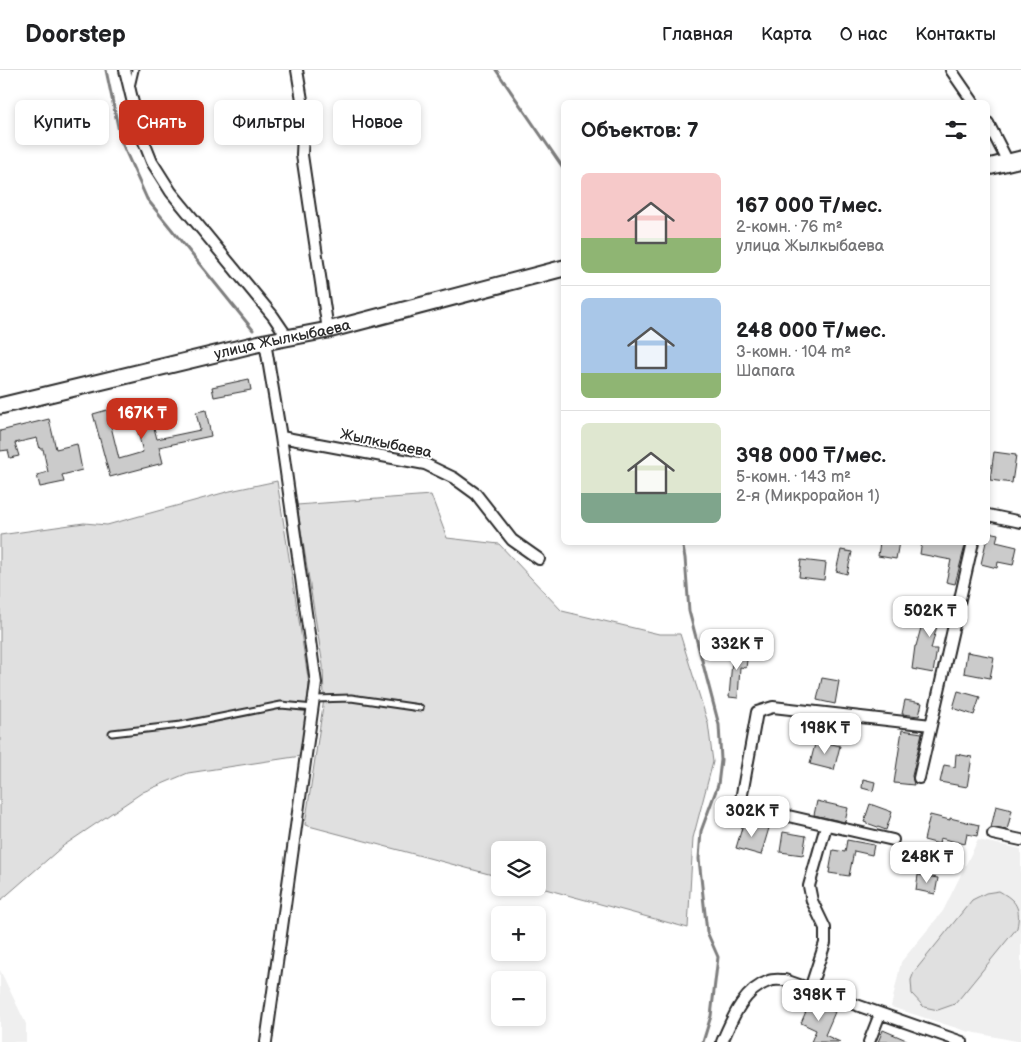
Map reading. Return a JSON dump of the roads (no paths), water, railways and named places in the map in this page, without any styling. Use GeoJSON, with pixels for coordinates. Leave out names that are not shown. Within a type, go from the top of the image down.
{"type":"FeatureCollection","features":[{"type":"Feature","properties":{"kind":"main road"},"geometry":{"type":"LineString","coordinates":[[990,166],[1015,160]]}},
{"type":"Feature","properties":{"kind":"main road","name":"улица Жылкыбаева"},"geometry":{"type":"LineString","coordinates":[[0,406],[265,342],[328,330],[561,269]]}},
{"type":"Feature","properties":{"kind":"street"},"geometry":{"type":"LineString","coordinates":[[125,70],[140,132],[152,162],[171,192],[273,316],[288,338]]}},
{"type":"Feature","properties":{"kind":"street"},"geometry":{"type":"LineString","coordinates":[[297,70],[304,112],[302,155],[328,330]]}},
{"type":"Feature","properties":{"kind":"street"},"geometry":{"type":"LineString","coordinates":[[951,70],[972,100]]}},
{"type":"Feature","properties":{"kind":"street"},"geometry":{"type":"LineString","coordinates":[[990,126],[1015,160]]}},
{"type":"Feature","properties":{"kind":"street"},"geometry":{"type":"LineString","coordinates":[[265,342],[281,438],[316,683],[315,704],[266,1042]]}},
{"type":"Feature","properties":{"kind":"street","name":"Жылкыбаева"},"geometry":{"type":"LineString","coordinates":[[281,438],[425,464],[454,478],[476,494],[512,540],[539,559]]}},
{"type":"Feature","properties":{"kind":"street"},"geometry":{"type":"LineString","coordinates":[[990,515],[1021,522]]}},
{"type":"Feature","properties":{"kind":"street"},"geometry":{"type":"LineString","coordinates":[[919,778],[972,545]]}},
{"type":"Feature","properties":{"kind":"street"},"geometry":{"type":"LineString","coordinates":[[894,840],[740,805],[757,712],[773,708],[931,725]]}},
{"type":"Feature","properties":{"kind":"street"},"geometry":{"type":"LineString","coordinates":[[810,989],[825,943],[824,928],[812,901],[809,886],[826,826]]}},
{"type":"Feature","properties":{"kind":"street"},"geometry":{"type":"LineString","coordinates":[[993,834],[1021,840]]}},
{"type":"Feature","properties":{"kind":"street"},"geometry":{"type":"LineString","coordinates":[[722,1042],[739,1005],[755,990],[770,980],[785,980],[962,1042]]}},
{"type":"Feature","properties":{"kind":"street"},"geometry":{"type":"LineString","coordinates":[[869,1042],[880,1014]]}},
{"type":"Feature","properties":{"kind":"lane"},"geometry":{"type":"LineString","coordinates":[[130,92],[136,70]]}},
{"type":"Feature","properties":{"kind":"lane"},"geometry":{"type":"LineString","coordinates":[[112,733],[181,725],[281,705],[315,704],[351,698],[420,708]]}},
{"type":"Feature","properties":{"kind":"waterway"},"geometry":{"type":"LineString","coordinates":[[106,70],[121,141],[147,199],[253,330]]}},
{"type":"Feature","properties":{"kind":"waterway"},"geometry":{"type":"LineString","coordinates":[[496,70],[561,165]]}},
{"type":"Feature","properties":{"kind":"waterway"},"geometry":{"type":"LineString","coordinates":[[683,545],[689,611],[719,725],[721,760],[718,785],[701,831],[699,859],[707,932],[718,957],[711,1016],[703,1042]]}}]}
